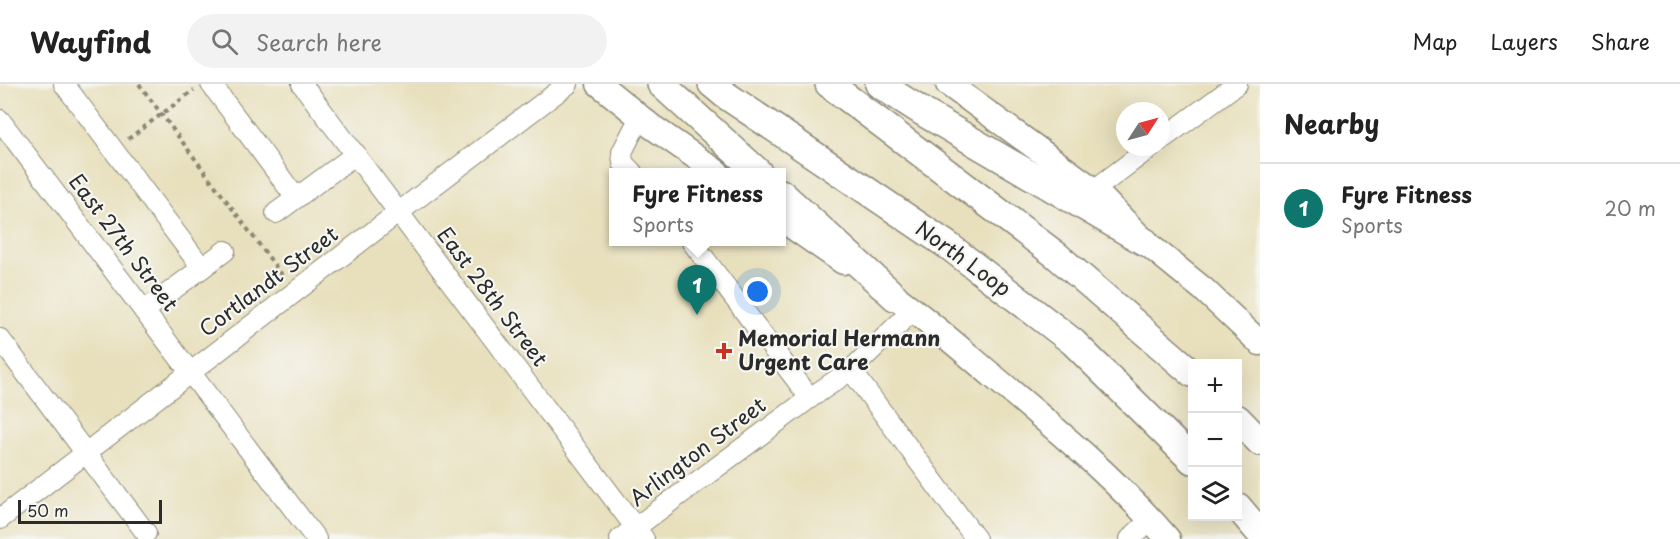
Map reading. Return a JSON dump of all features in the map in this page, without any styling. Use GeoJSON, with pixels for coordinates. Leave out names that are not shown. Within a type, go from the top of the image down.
{"type":"FeatureCollection","features":[{"type":"Feature","properties":{"kind":"highway"},"geometry":{"type":"LineString","coordinates":[[661,84],[754,168]]}},
{"type":"Feature","properties":{"kind":"highway","name":"North Loop"},"geometry":{"type":"LineString","coordinates":[[712,84],[950,247],[1073,342],[1188,456]]}},
{"type":"Feature","properties":{"kind":"highway"},"geometry":{"type":"LineString","coordinates":[[829,84],[1056,255],[1188,370]]}},
{"type":"Feature","properties":{"kind":"highway"},"geometry":{"type":"LineString","coordinates":[[879,84],[1145,242]]}},
{"type":"Feature","properties":{"kind":"highway"},"geometry":{"type":"LineString","coordinates":[[786,198],[904,304]]}},
{"type":"Feature","properties":{"kind":"highway"},"geometry":{"type":"LineString","coordinates":[[1242,423],[1260,442]]}},
{"type":"Feature","properties":{"kind":"highway"},"geometry":{"type":"LineString","coordinates":[[1242,512],[1260,533]]}},
{"type":"Feature","properties":{"kind":"main road"},"geometry":{"type":"LineString","coordinates":[[599,84],[640,117],[711,168]]}},
{"type":"Feature","properties":{"kind":"main road"},"geometry":{"type":"LineString","coordinates":[[948,84],[1094,190],[1145,242],[1203,289],[1260,343]]}},
{"type":"Feature","properties":{"kind":"main road"},"geometry":{"type":"LineString","coordinates":[[786,222],[904,304],[1067,438],[1151,519],[1168,539]]}},
{"type":"Feature","properties":{"kind":"street"},"geometry":{"type":"LineString","coordinates":[[64,84],[202,268]]}},
{"type":"Feature","properties":{"kind":"street"},"geometry":{"type":"LineString","coordinates":[[211,84],[296,198]]}},
{"type":"Feature","properties":{"kind":"street","name":"East 28th Street"},"geometry":{"type":"LineString","coordinates":[[302,84],[399,212],[633,535]]}},
{"type":"Feature","properties":{"kind":"street","name":"Cortlandt Street"},"geometry":{"type":"LineString","coordinates":[[0,519],[568,84]]}},
{"type":"Feature","properties":{"kind":"street"},"geometry":{"type":"LineString","coordinates":[[1170,133],[1237,84]]}},
{"type":"Feature","properties":{"kind":"street"},"geometry":{"type":"LineString","coordinates":[[628,168],[623,163],[622,152],[640,117]]}},
{"type":"Feature","properties":{"kind":"street","name":"East 27th Street"},"geometry":{"type":"LineString","coordinates":[[0,120],[316,539]]}},
{"type":"Feature","properties":{"kind":"street"},"geometry":{"type":"LineString","coordinates":[[276,213],[356,154]]}},
{"type":"Feature","properties":{"kind":"street"},"geometry":{"type":"LineString","coordinates":[[1094,190],[1139,156]]}},
{"type":"Feature","properties":{"kind":"street"},"geometry":{"type":"LineString","coordinates":[[695,246],[810,398]]}},
{"type":"Feature","properties":{"kind":"street"},"geometry":{"type":"LineString","coordinates":[[144,311],[225,251]]}},
{"type":"Feature","properties":{"kind":"street","name":"Arlington Street"},"geometry":{"type":"LineString","coordinates":[[633,535],[810,398],[851,370],[904,304]]}},
{"type":"Feature","properties":{"kind":"street"},"geometry":{"type":"LineString","coordinates":[[0,339],[146,532]]}},
{"type":"Feature","properties":{"kind":"street"},"geometry":{"type":"LineString","coordinates":[[851,370],[976,539]]}},
{"type":"Feature","properties":{"kind":"street"},"geometry":{"type":"LineString","coordinates":[[1130,539],[1151,519]]}},
{"type":"Feature","properties":{"kind":"path"},"geometry":{"type":"LineString","coordinates":[[139,84],[282,275]]}},
{"type":"Feature","properties":{"kind":"path"},"geometry":{"type":"LineString","coordinates":[[114,150],[202,84]]}},
{"type":"Feature","properties":{"kind":"place","name":"Fyre Fitness"},"geometry":{"type":"Point","coordinates":[697,315]}},
{"type":"Feature","properties":{"kind":"place","name":"Memorial Hermann Urgent Care"},"geometry":{"type":"Point","coordinates":[724,351]}}]}
